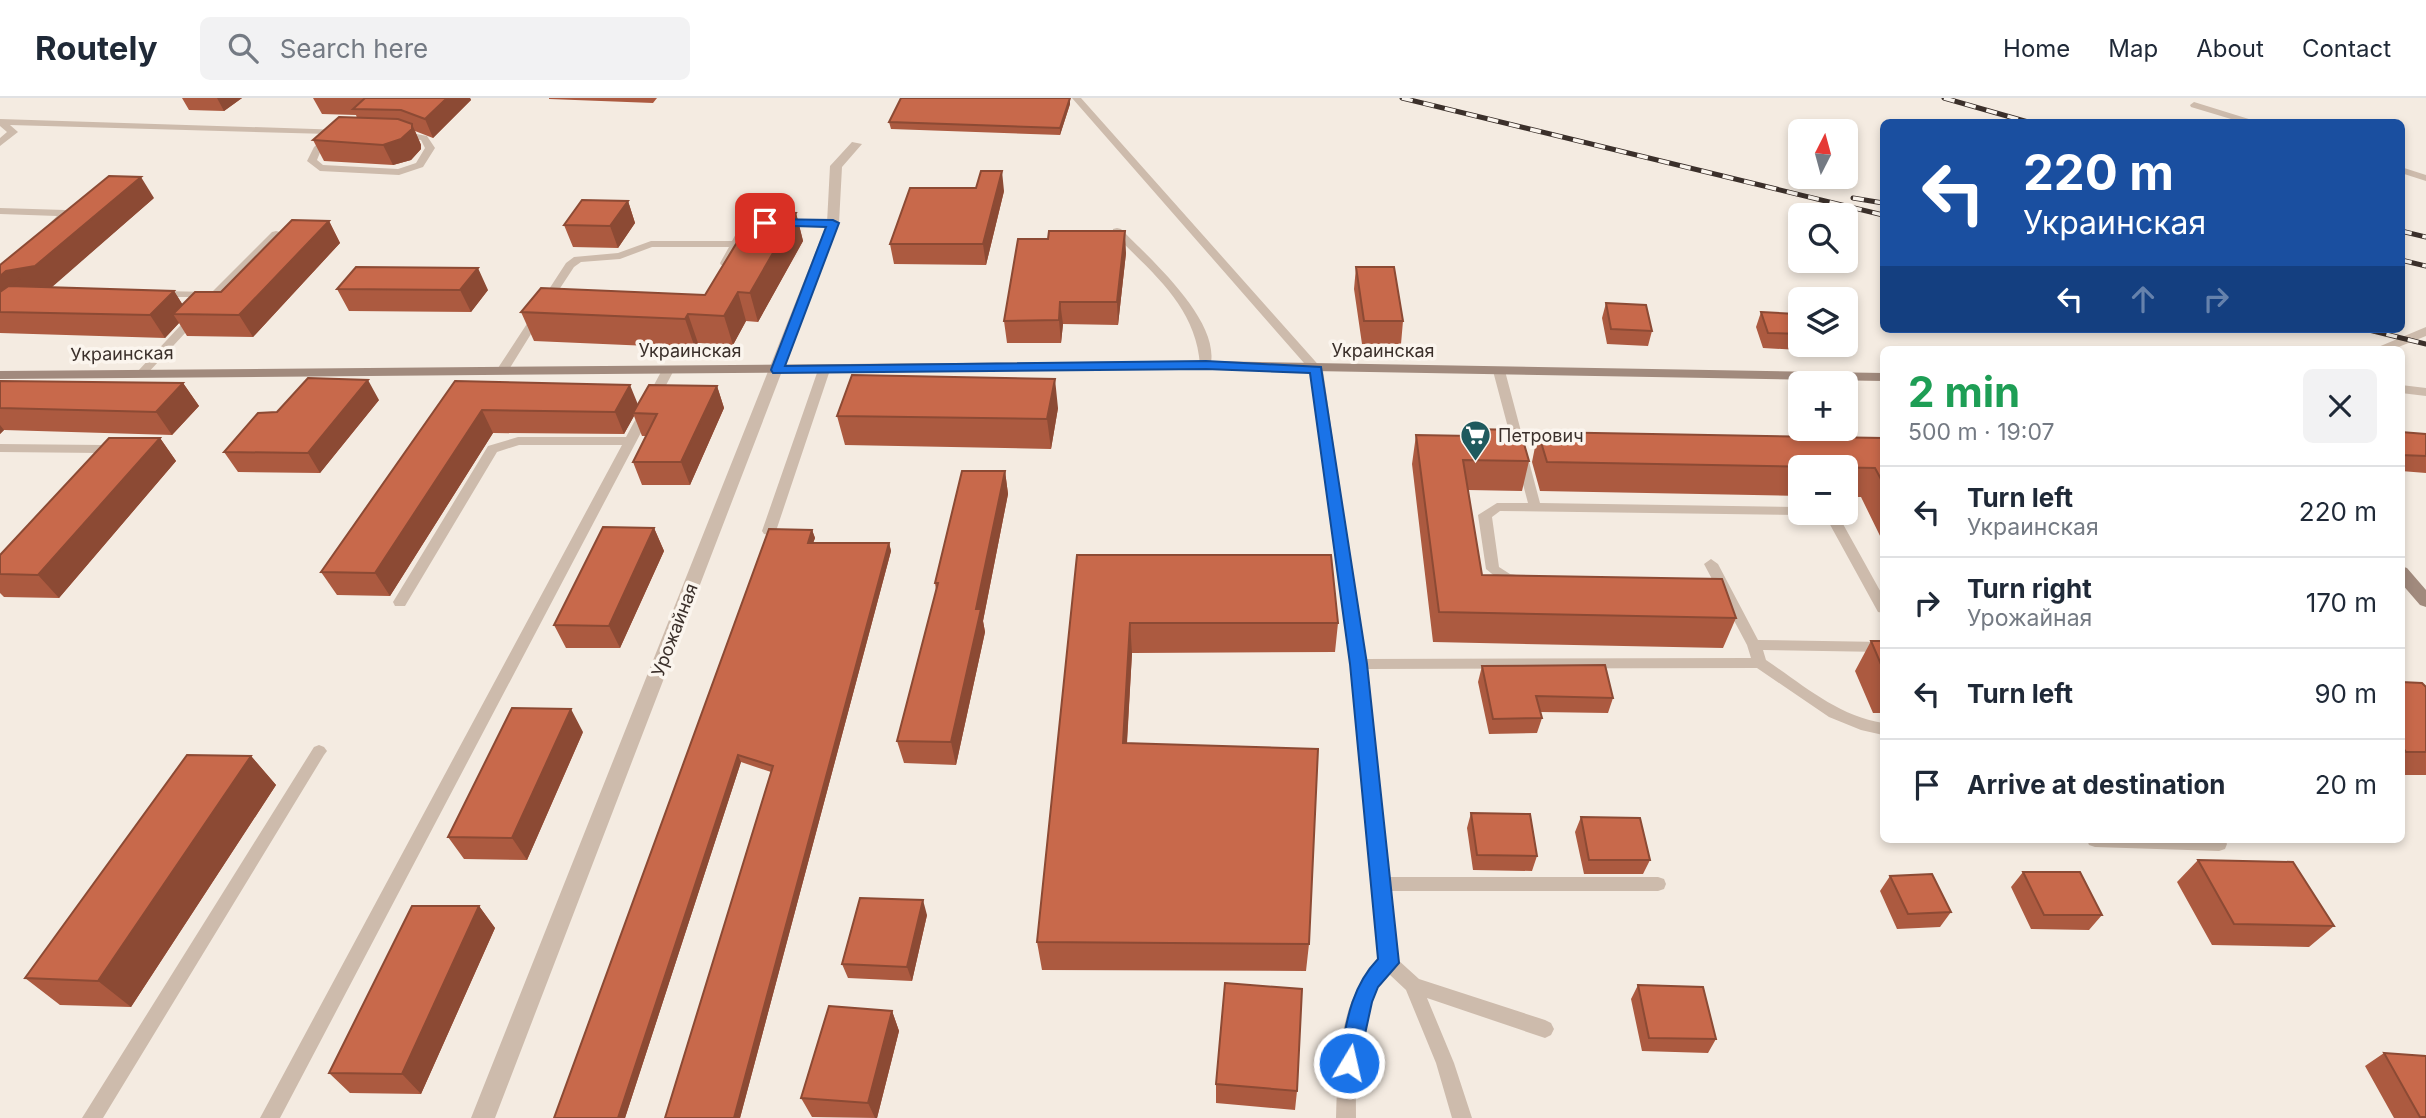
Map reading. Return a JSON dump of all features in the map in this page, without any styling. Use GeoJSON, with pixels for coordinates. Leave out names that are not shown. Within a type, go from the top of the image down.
{"type":"FeatureCollection","features":[{"type":"Feature","properties":{"kind":"street","name":"Урожайная"},"geometry":{"type":"LineString","coordinates":[[483,1118],[833,223],[836,166],[856,144]]}},
{"type":"Feature","properties":{"kind":"street"},"geometry":{"type":"LineString","coordinates":[[2388,346],[2426,331]]}},
{"type":"Feature","properties":{"kind":"street","name":"Украинская"},"geometry":{"type":"LineString","coordinates":[[0,375],[1206,365],[1317,370],[1880,377]]}},
{"type":"Feature","properties":{"kind":"street"},"geometry":{"type":"LineString","coordinates":[[2405,389],[2426,392]]}},
{"type":"Feature","properties":{"kind":"street"},"geometry":{"type":"LineString","coordinates":[[2405,577],[2426,601]]}},
{"type":"Feature","properties":{"kind":"lane"},"geometry":{"type":"LineString","coordinates":[[1076,98],[1317,370],[1358,664],[1389,963],[1413,985],[1545,1029]]}},
{"type":"Feature","properties":{"kind":"lane"},"geometry":{"type":"LineString","coordinates":[[2194,105],[2239,119]]}},
{"type":"Feature","properties":{"kind":"lane"},"geometry":{"type":"LineString","coordinates":[[1,122],[348,132]]}},
{"type":"Feature","properties":{"kind":"lane"},"geometry":{"type":"LineString","coordinates":[[0,143],[13,132],[1,122]]}},
{"type":"Feature","properties":{"kind":"lane"},"geometry":{"type":"LineString","coordinates":[[336,131],[313,155],[312,160],[320,168],[399,172],[420,165],[426,160],[430,148],[424,138],[384,133]]}},
{"type":"Feature","properties":{"kind":"lane"},"geometry":{"type":"LineString","coordinates":[[2405,171],[2426,178]]}},
{"type":"Feature","properties":{"kind":"lane"},"geometry":{"type":"LineString","coordinates":[[0,211],[65,213],[41,234]]}},
{"type":"Feature","properties":{"kind":"lane"},"geometry":{"type":"LineString","coordinates":[[717,278],[745,228],[758,223],[833,223]]}},
{"type":"Feature","properties":{"kind":"lane"},"geometry":{"type":"LineString","coordinates":[[1117,231],[1167,283],[1201,329],[1207,348],[1206,365]]}},
{"type":"Feature","properties":{"kind":"lane"},"geometry":{"type":"LineString","coordinates":[[142,373],[276,234]]}},
{"type":"Feature","properties":{"kind":"lane"},"geometry":{"type":"LineString","coordinates":[[502,371],[570,265],[579,259],[620,256],[651,244],[735,244]]}},
{"type":"Feature","properties":{"kind":"lane"},"geometry":{"type":"LineString","coordinates":[[150,294],[215,295]]}},
{"type":"Feature","properties":{"kind":"lane"},"geometry":{"type":"LineString","coordinates":[[545,304],[558,304]]}},
{"type":"Feature","properties":{"kind":"lane"},"geometry":{"type":"LineString","coordinates":[[270,1118],[478,721],[668,370]]}},
{"type":"Feature","properties":{"kind":"lane"},"geometry":{"type":"LineString","coordinates":[[769,531],[824,370]]}},
{"type":"Feature","properties":{"kind":"lane"},"geometry":{"type":"LineString","coordinates":[[1499,371],[1535,507]]}},
{"type":"Feature","properties":{"kind":"lane"},"geometry":{"type":"LineString","coordinates":[[400,602],[492,449],[518,441],[630,441]]}},
{"type":"Feature","properties":{"kind":"lane"},"geometry":{"type":"LineString","coordinates":[[0,448],[103,449],[110,452],[111,460],[102,470]]}},
{"type":"Feature","properties":{"kind":"lane"},"geometry":{"type":"LineString","coordinates":[[1535,579],[1507,579],[1497,575],[1493,569],[1486,515],[1497,507],[1788,511]]}},
{"type":"Feature","properties":{"kind":"lane"},"geometry":{"type":"LineString","coordinates":[[1837,525],[1880,603]]}},
{"type":"Feature","properties":{"kind":"lane"},"geometry":{"type":"LineString","coordinates":[[1711,564],[1710,580],[1754,645],[1760,663]]}},
{"type":"Feature","properties":{"kind":"lane"},"geometry":{"type":"LineString","coordinates":[[1754,645],[1880,647]]}},
{"type":"Feature","properties":{"kind":"lane"},"geometry":{"type":"LineString","coordinates":[[1358,664],[1760,663],[1846,720],[1866,728],[1880,729]]}},
{"type":"Feature","properties":{"kind":"lane"},"geometry":{"type":"LineString","coordinates":[[92,1118],[318,751]]}},
{"type":"Feature","properties":{"kind":"lane"},"geometry":{"type":"LineString","coordinates":[[2188,843],[2219,844]]}},
{"type":"Feature","properties":{"kind":"lane"},"geometry":{"type":"LineString","coordinates":[[1380,884],[1658,884]]}},
{"type":"Feature","properties":{"kind":"lane"},"geometry":{"type":"LineString","coordinates":[[1346,1118],[1352,1041],[1362,1002],[1370,981],[1389,963]]}},
{"type":"Feature","properties":{"kind":"lane"},"geometry":{"type":"LineString","coordinates":[[1413,985],[1445,1063],[1462,1118]]}},
{"type":"Feature","properties":{"kind":"building"},"geometry":{"type":"Polygon","coordinates":[[[365,98],[447,98],[425,119],[401,110],[353,109],[365,98]]]}},
{"type":"Feature","properties":{"kind":"building"},"geometry":{"type":"Polygon","coordinates":[[[901,98],[1070,98],[1060,128],[889,122],[901,98]]]}},
{"type":"Feature","properties":{"kind":"building"},"geometry":{"type":"Polygon","coordinates":[[[339,117],[398,119],[412,124],[412,129],[401,139],[383,145],[313,140],[339,117]]]}},
{"type":"Feature","properties":{"kind":"building"},"geometry":{"type":"Polygon","coordinates":[[[981,171],[1002,171],[983,244],[890,244],[910,188],[976,188],[981,171]]]}},
{"type":"Feature","properties":{"kind":"building"},"geometry":{"type":"Polygon","coordinates":[[[109,176],[141,177],[35,266],[6,271],[0,276],[0,265],[109,176]]]}},
{"type":"Feature","properties":{"kind":"building"},"geometry":{"type":"Polygon","coordinates":[[[582,200],[628,201],[610,226],[564,225],[582,200]]]}},
{"type":"Feature","properties":{"kind":"building"},"geometry":{"type":"Polygon","coordinates":[[[756,211],[796,213],[750,293],[738,292],[724,316],[688,314],[685,319],[521,312],[541,288],[705,295],[756,211]]]}},
{"type":"Feature","properties":{"kind":"building"},"geometry":{"type":"Polygon","coordinates":[[[292,220],[329,221],[239,315],[173,314],[195,292],[221,292],[292,220]]]}},
{"type":"Feature","properties":{"kind":"building"},"geometry":{"type":"Polygon","coordinates":[[[1049,231],[1125,231],[1117,302],[1060,302],[1059,320],[1004,321],[1018,239],[1048,239],[1049,231]]]}},
{"type":"Feature","properties":{"kind":"building"},"geometry":{"type":"Polygon","coordinates":[[[356,267],[478,268],[460,290],[337,289],[356,267]]]}},
{"type":"Feature","properties":{"kind":"building"},"geometry":{"type":"Polygon","coordinates":[[[1356,267],[1394,267],[1403,321],[1364,321],[1356,267]]]}},
{"type":"Feature","properties":{"kind":"building"},"geometry":{"type":"Polygon","coordinates":[[[20,278],[11,286],[174,291],[150,315],[0,312],[0,292],[20,278]]]}},
{"type":"Feature","properties":{"kind":"building"},"geometry":{"type":"Polygon","coordinates":[[[1606,303],[1646,305],[1652,331],[1611,329],[1606,303]]]}},
{"type":"Feature","properties":{"kind":"building"},"geometry":{"type":"Polygon","coordinates":[[[1761,312],[1788,314],[1788,334],[1768,333],[1761,312]]]}},
{"type":"Feature","properties":{"kind":"building"},"geometry":{"type":"Polygon","coordinates":[[[852,375],[1055,379],[1047,419],[837,416],[852,375]]]}},
{"type":"Feature","properties":{"kind":"building"},"geometry":{"type":"Polygon","coordinates":[[[308,378],[368,380],[308,453],[224,452],[258,413],[277,412],[308,378]]]}},
{"type":"Feature","properties":{"kind":"building"},"geometry":{"type":"Polygon","coordinates":[[[0,381],[183,383],[156,412],[0,408],[0,381]]]}},
{"type":"Feature","properties":{"kind":"building"},"geometry":{"type":"Polygon","coordinates":[[[455,381],[630,385],[615,412],[482,410],[375,573],[321,572],[455,381]]]}},
{"type":"Feature","properties":{"kind":"building"},"geometry":{"type":"Polygon","coordinates":[[[649,385],[717,386],[681,462],[633,462],[657,414],[633,413],[649,385]]]}},
{"type":"Feature","properties":{"kind":"building"},"geometry":{"type":"Polygon","coordinates":[[[1471,429],[1520,430],[1529,461],[1463,460],[1482,575],[1722,579],[1736,618],[1439,612],[1416,435],[1472,436],[1471,429]]]}},
{"type":"Feature","properties":{"kind":"building"},"geometry":{"type":"Polygon","coordinates":[[[1538,432],[1788,436],[1788,441],[1858,441],[1858,438],[1880,438],[1880,477],[1875,468],[1858,468],[1858,455],[1788,455],[1788,466],[1547,462],[1538,432]]]}},
{"type":"Feature","properties":{"kind":"building"},"geometry":{"type":"Polygon","coordinates":[[[2405,432],[2426,434],[2426,456],[2405,455],[2405,432]]]}},
{"type":"Feature","properties":{"kind":"building"},"geometry":{"type":"Polygon","coordinates":[[[109,438],[160,438],[38,575],[0,574],[0,555],[109,438]]]}},
{"type":"Feature","properties":{"kind":"building"},"geometry":{"type":"Polygon","coordinates":[[[962,471],[1005,471],[976,609],[981,609],[951,742],[897,741],[938,583],[935,583],[962,471]]]}},
{"type":"Feature","properties":{"kind":"building"},"geometry":{"type":"Polygon","coordinates":[[[603,527],[654,528],[609,626],[554,625],[603,527]]]}},
{"type":"Feature","properties":{"kind":"building"},"geometry":{"type":"Polygon","coordinates":[[[769,529],[812,530],[808,543],[889,543],[734,1118],[665,1118],[773,766],[738,755],[618,1118],[554,1118],[769,529]]]}},
{"type":"Feature","properties":{"kind":"building"},"geometry":{"type":"Polygon","coordinates":[[[1077,555],[1331,555],[1338,623],[1130,623],[1123,743],[1318,749],[1309,944],[1037,942],[1077,555]]]}},
{"type":"Feature","properties":{"kind":"building"},"geometry":{"type":"Polygon","coordinates":[[[1871,641],[1880,641],[1880,662],[1871,641]]]}},
{"type":"Feature","properties":{"kind":"building"},"geometry":{"type":"Polygon","coordinates":[[[1605,665],[1613,698],[1536,696],[1542,718],[1493,719],[1482,666],[1605,665]]]}},
{"type":"Feature","properties":{"kind":"building"},"geometry":{"type":"Polygon","coordinates":[[[2405,682],[2422,683],[2426,687],[2426,752],[2406,752],[2405,682]]]}},
{"type":"Feature","properties":{"kind":"building"},"geometry":{"type":"Polygon","coordinates":[[[512,708],[571,709],[512,838],[448,837],[512,708]]]}},
{"type":"Feature","properties":{"kind":"building"},"geometry":{"type":"Polygon","coordinates":[[[187,755],[251,756],[98,981],[25,978],[187,755]]]}},
{"type":"Feature","properties":{"kind":"building"},"geometry":{"type":"Polygon","coordinates":[[[1471,813],[1530,814],[1537,856],[1477,855],[1471,813]]]}},
{"type":"Feature","properties":{"kind":"building"},"geometry":{"type":"Polygon","coordinates":[[[1581,817],[1640,818],[1650,860],[1589,860],[1581,817]]]}},
{"type":"Feature","properties":{"kind":"building"},"geometry":{"type":"Polygon","coordinates":[[[2198,860],[2293,862],[2334,926],[2234,924],[2198,860]]]}},
{"type":"Feature","properties":{"kind":"building"},"geometry":{"type":"Polygon","coordinates":[[[2023,872],[2080,872],[2102,915],[2044,915],[2023,872]]]}},
{"type":"Feature","properties":{"kind":"building"},"geometry":{"type":"Polygon","coordinates":[[[1932,874],[1951,912],[1908,914],[1890,876],[1932,874]]]}},
{"type":"Feature","properties":{"kind":"building"},"geometry":{"type":"Polygon","coordinates":[[[860,898],[923,900],[907,967],[842,964],[860,898]]]}},
{"type":"Feature","properties":{"kind":"building"},"geometry":{"type":"Polygon","coordinates":[[[412,906],[479,906],[402,1074],[329,1073],[412,906]]]}},
{"type":"Feature","properties":{"kind":"building"},"geometry":{"type":"Polygon","coordinates":[[[1225,983],[1302,989],[1297,1091],[1216,1084],[1225,983]]]}},
{"type":"Feature","properties":{"kind":"building"},"geometry":{"type":"Polygon","coordinates":[[[1638,985],[1703,987],[1716,1039],[1649,1038],[1638,985]]]}},
{"type":"Feature","properties":{"kind":"building"},"geometry":{"type":"Polygon","coordinates":[[[829,1006],[892,1011],[868,1103],[801,1098],[829,1006]]]}},
{"type":"Feature","properties":{"kind":"building"},"geometry":{"type":"Polygon","coordinates":[[[2384,1053],[2426,1056],[2426,1117],[2420,1117],[2384,1053]]]}},
{"type":"Feature","properties":{"kind":"railway"},"geometry":{"type":"LineString","coordinates":[[1402,98],[1880,214]]}},
{"type":"Feature","properties":{"kind":"railway"},"geometry":{"type":"LineString","coordinates":[[1944,98],[2018,119]]}},
{"type":"Feature","properties":{"kind":"railway"},"geometry":{"type":"LineString","coordinates":[[1853,198],[1880,202]]}},
{"type":"Feature","properties":{"kind":"railway"},"geometry":{"type":"LineString","coordinates":[[2405,232],[2426,237]]}},
{"type":"Feature","properties":{"kind":"railway"},"geometry":{"type":"LineString","coordinates":[[2405,261],[2426,266]]}},
{"type":"Feature","properties":{"kind":"railway"},"geometry":{"type":"LineString","coordinates":[[2381,333],[2426,344]]}},
{"type":"Feature","properties":{"kind":"place","name":"Петрович"},"geometry":{"type":"Point","coordinates":[1475,463]}},
{"type":"Feature","properties":{"kind":"route"},"geometry":{"type":"LineString","coordinates":[[765,223],[833,223],[777,370],[1206,365],[1317,370],[1358,664],[1389,963],[1370,981],[1352,1041],[1349,1063]]}}]}
